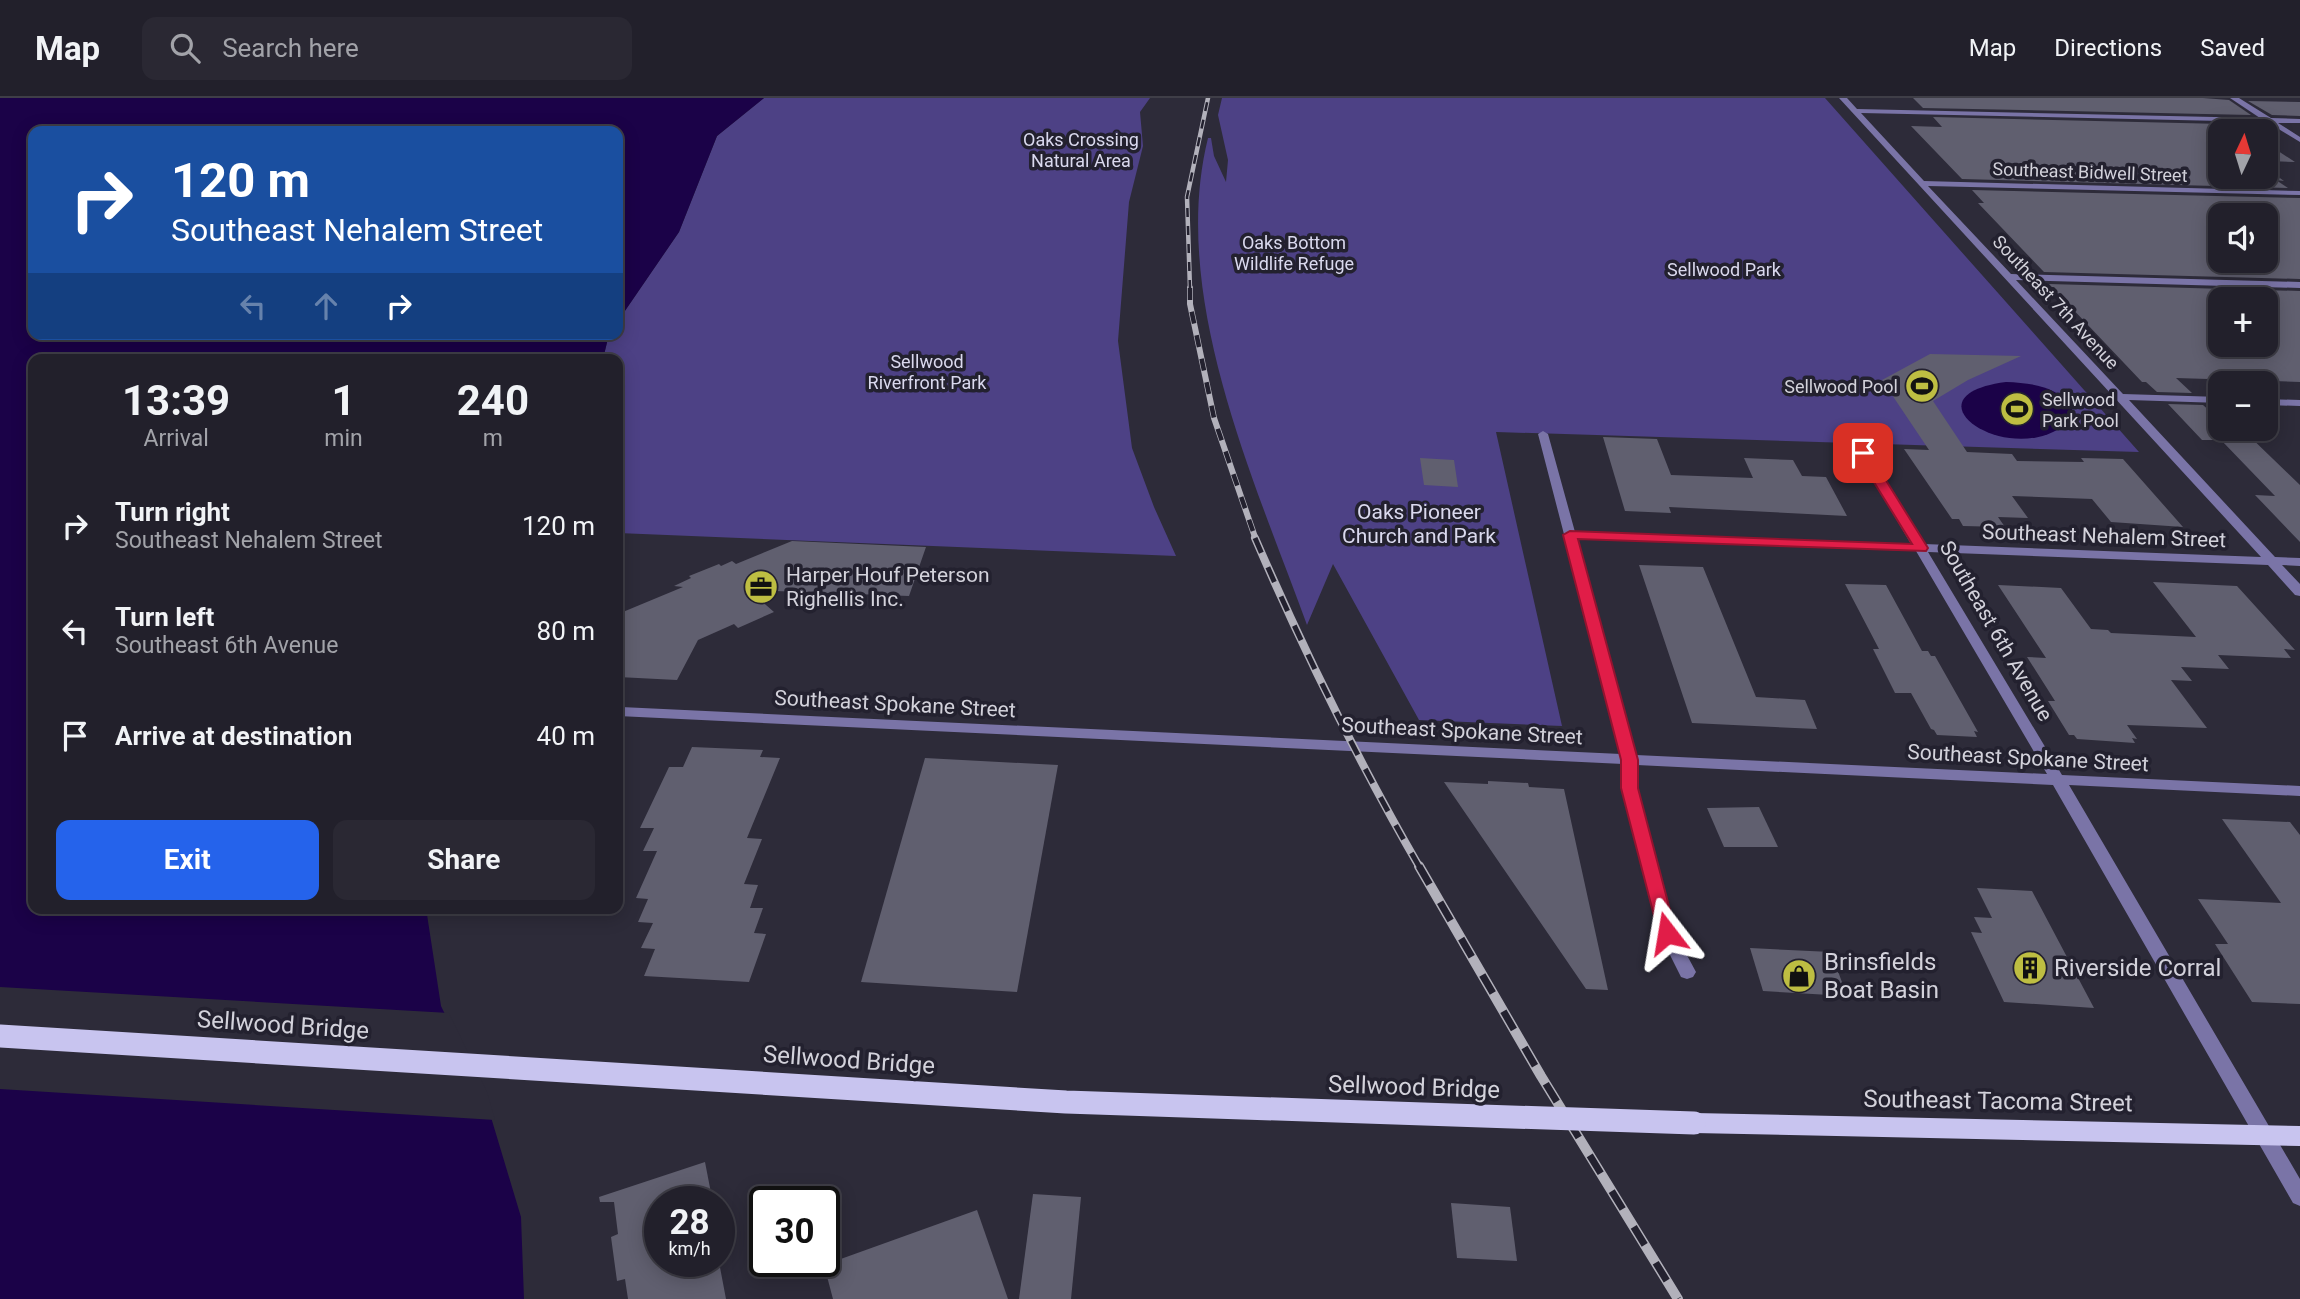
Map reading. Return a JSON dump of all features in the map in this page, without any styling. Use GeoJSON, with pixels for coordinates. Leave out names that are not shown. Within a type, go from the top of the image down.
{"type":"FeatureCollection","features":[{"type":"Feature","properties":{"kind":"main road","name":"Sellwood Bridge"},"geometry":{"type":"LineString","coordinates":[[0,1036],[1066,1102],[1694,1123]]}},
{"type":"Feature","properties":{"kind":"main road","name":"Southeast Tacoma Street"},"geometry":{"type":"LineString","coordinates":[[1694,1123],[2300,1136]]}},
{"type":"Feature","properties":{"kind":"street","name":"Southeast 7th Avenue"},"geometry":{"type":"LineString","coordinates":[[1843,98],[2300,592]]}},
{"type":"Feature","properties":{"kind":"street"},"geometry":{"type":"LineString","coordinates":[[2234,98],[2266,119]]}},
{"type":"Feature","properties":{"kind":"street"},"geometry":{"type":"LineString","coordinates":[[1855,111],[2208,120]]}},
{"type":"Feature","properties":{"kind":"street"},"geometry":{"type":"LineString","coordinates":[[2278,121],[2300,121]]}},
{"type":"Feature","properties":{"kind":"street"},"geometry":{"type":"LineString","coordinates":[[2278,127],[2300,140]]}},
{"type":"Feature","properties":{"kind":"street","name":"Southeast Bidwell Street"},"geometry":{"type":"LineString","coordinates":[[1922,183],[2300,193]]}},
{"type":"Feature","properties":{"kind":"street"},"geometry":{"type":"LineString","coordinates":[[2008,277],[2300,285]]}},
{"type":"Feature","properties":{"kind":"street"},"geometry":{"type":"LineString","coordinates":[[2119,397],[2208,400]]}},
{"type":"Feature","properties":{"kind":"street"},"geometry":{"type":"LineString","coordinates":[[2278,402],[2300,403]]}},
{"type":"Feature","properties":{"kind":"street"},"geometry":{"type":"LineString","coordinates":[[1543,434],[1630,760],[1630,788],[1667,933],[1687,972]]}},
{"type":"Feature","properties":{"kind":"street","name":"Southeast 6th Avenue"},"geometry":{"type":"LineString","coordinates":[[1863,453],[2058,780],[2300,1197]]}},
{"type":"Feature","properties":{"kind":"street","name":"Southeast Nehalem Street"},"geometry":{"type":"LineString","coordinates":[[1570,535],[2300,562]]}},
{"type":"Feature","properties":{"kind":"street","name":"Southeast Spokane Street"},"geometry":{"type":"LineString","coordinates":[[623,712],[2300,791]]}},
{"type":"Feature","properties":{"kind":"green space","name":"Sellwood Riverfront Park"},"geometry":{"type":"Polygon","coordinates":[[[764,98],[1150,98],[1140,112],[1143,146],[1129,202],[1118,341],[1132,448],[1176,556],[623,533],[623,354],[604,354],[608,340],[623,340],[623,314],[679,232],[717,136],[764,98]]]}},
{"type":"Feature","properties":{"kind":"green space","name":"Sellwood Park"},"geometry":{"type":"Polygon","coordinates":[[[1222,98],[1825,98],[2139,452],[1496,432],[1562,726],[1419,720],[1333,564],[1307,625],[1242,448],[1208,323],[1200,260],[1199,198],[1208,138],[1211,138],[1214,156],[1226,182],[1228,160],[1218,115],[1222,98]]]}},
{"type":"Feature","properties":{"kind":"shaded area"},"geometry":{"type":"Polygon","coordinates":[[[0,98],[764,98],[717,136],[679,232],[623,314],[623,126],[28,126],[28,340],[608,340],[604,354],[28,354],[28,914],[427,914],[441,1006],[484,1094],[521,1217],[524,1299],[0,1299],[0,98]]]}},
{"type":"Feature","properties":{"kind":"shaded area","name":"Sellwood Park Pool"},"geometry":{"type":"Polygon","coordinates":[[[2006,382],[2051,390],[2072,406],[2072,419],[2048,434],[2022,439],[1997,436],[1977,427],[1964,415],[1962,402],[1975,390],[2006,382]]]}},
{"type":"Feature","properties":{"kind":"pier"},"geometry":{"type":"Polygon","coordinates":[[[0,987],[449,1013],[487,1092],[495,1120],[0,1089],[0,987]]]}},
{"type":"Feature","properties":{"kind":"building"},"geometry":{"type":"Polygon","coordinates":[[[1913,98],[2203,98],[2229,100],[2251,115],[1923,108],[1913,98]]]}},
{"type":"Feature","properties":{"kind":"building"},"geometry":{"type":"Polygon","coordinates":[[[2248,101],[2300,102],[2300,116],[2272,115],[2248,101]]]}},
{"type":"Feature","properties":{"kind":"building"},"geometry":{"type":"Polygon","coordinates":[[[1933,117],[2208,124],[2208,186],[1962,179],[1911,126],[1942,127],[1933,117]]]}},
{"type":"Feature","properties":{"kind":"building"},"geometry":{"type":"Polygon","coordinates":[[[2278,151],[2295,162],[2278,161],[2278,151]]]}},
{"type":"Feature","properties":{"kind":"building"},"geometry":{"type":"Polygon","coordinates":[[[2278,181],[2288,188],[2278,188],[2278,181]]]}},
{"type":"Feature","properties":{"kind":"building"},"geometry":{"type":"Polygon","coordinates":[[[1972,190],[2300,198],[2300,279],[2044,272],[1978,203],[1984,203],[1972,190]]]}},
{"type":"Feature","properties":{"kind":"building"},"geometry":{"type":"Polygon","coordinates":[[[2049,284],[2208,288],[2208,357],[2278,357],[2278,290],[2300,291],[2300,382],[2278,381],[2278,371],[2208,371],[2208,379],[2176,378],[2192,393],[2157,392],[2146,382],[2142,382],[2049,284]]]}},
{"type":"Feature","properties":{"kind":"building"},"geometry":{"type":"Polygon","coordinates":[[[1930,354],[2021,356],[1968,380],[1933,401],[1967,452],[2012,454],[2017,461],[2084,462],[2081,458],[2123,459],[2183,527],[2111,522],[2092,499],[2012,496],[2028,518],[1998,517],[2005,527],[1963,526],[1959,519],[1952,519],[1904,449],[1929,450],[1882,380],[1930,354]]]}},
{"type":"Feature","properties":{"kind":"building"},"geometry":{"type":"Polygon","coordinates":[[[2168,404],[2203,405],[2208,409],[2208,440],[2202,440],[2168,404]]]}},
{"type":"Feature","properties":{"kind":"building"},"geometry":{"type":"Polygon","coordinates":[[[1603,437],[1657,439],[1671,475],[1753,478],[1744,458],[1793,460],[1802,476],[1826,477],[1847,516],[1669,507],[1671,513],[1625,511],[1603,437]]]}},
{"type":"Feature","properties":{"kind":"building"},"geometry":{"type":"Polygon","coordinates":[[[2222,441],[2254,441],[2300,485],[2300,542],[2255,495],[2275,496],[2222,441]]]}},
{"type":"Feature","properties":{"kind":"building"},"geometry":{"type":"Polygon","coordinates":[[[1420,458],[1454,460],[1458,487],[1424,485],[1420,458]]]}},
{"type":"Feature","properties":{"kind":"building"},"geometry":{"type":"Polygon","coordinates":[[[792,541],[926,547],[909,596],[749,590],[774,612],[738,628],[734,624],[698,640],[677,680],[623,677],[623,612],[683,587],[674,586],[691,578],[689,576],[719,564],[721,566],[732,561],[736,564],[792,541]]]}},
{"type":"Feature","properties":{"kind":"building"},"geometry":{"type":"Polygon","coordinates":[[[1639,565],[1703,567],[1756,697],[1805,700],[1817,729],[1692,723],[1639,565]]]}},
{"type":"Feature","properties":{"kind":"building"},"geometry":{"type":"Polygon","coordinates":[[[2153,582],[2237,586],[2295,650],[2284,649],[2291,658],[2218,655],[2229,669],[2181,667],[2192,681],[2171,680],[2207,728],[2127,725],[2137,739],[2132,738],[2135,743],[2077,739],[2074,735],[2069,735],[2048,701],[2055,701],[2027,657],[2046,658],[1998,585],[2061,588],[2091,629],[2108,630],[2111,633],[2196,637],[2153,582]]]}},
{"type":"Feature","properties":{"kind":"building"},"geometry":{"type":"Polygon","coordinates":[[[1845,584],[1886,585],[1922,651],[1928,651],[1931,656],[1935,656],[1978,732],[1974,731],[1977,737],[1937,735],[1911,693],[1895,693],[1873,649],[1879,649],[1845,584]]]}},
{"type":"Feature","properties":{"kind":"building"},"geometry":{"type":"Polygon","coordinates":[[[692,747],[763,750],[760,757],[780,758],[747,838],[762,839],[744,884],[758,885],[750,908],[763,908],[754,933],[766,934],[749,982],[644,976],[655,949],[641,948],[653,923],[638,922],[648,899],[636,898],[657,851],[643,851],[654,828],[640,828],[669,767],[683,767],[692,747]]]}},
{"type":"Feature","properties":{"kind":"building"},"geometry":{"type":"Polygon","coordinates":[[[925,758],[1058,765],[1017,992],[861,982],[925,758]]]}},
{"type":"Feature","properties":{"kind":"building"},"geometry":{"type":"Polygon","coordinates":[[[1488,781],[1528,783],[1529,787],[1564,789],[1608,990],[1586,989],[1444,782],[1488,784],[1488,781]]]}},
{"type":"Feature","properties":{"kind":"building"},"geometry":{"type":"Polygon","coordinates":[[[1759,807],[1778,847],[1724,847],[1707,808],[1759,807]]]}},
{"type":"Feature","properties":{"kind":"building"},"geometry":{"type":"Polygon","coordinates":[[[2222,819],[2290,822],[2300,835],[2300,1004],[2252,1002],[2215,944],[2228,944],[2198,899],[2281,903],[2222,819]]]}},
{"type":"Feature","properties":{"kind":"building","name":"Riverside Corral"},"geometry":{"type":"Polygon","coordinates":[[[1977,888],[2032,891],[2094,1008],[2004,1002],[1971,932],[1982,933],[1974,917],[1992,918],[1977,888]]]}},
{"type":"Feature","properties":{"kind":"building","name":"Brinsfields Boat Basin"},"geometry":{"type":"Polygon","coordinates":[[[1750,948],[1831,952],[1847,996],[1763,991],[1750,948]]]}},
{"type":"Feature","properties":{"kind":"building"},"geometry":{"type":"Polygon","coordinates":[[[705,1162],[710,1186],[644,1186],[644,1277],[722,1277],[726,1299],[628,1299],[625,1279],[617,1281],[611,1237],[618,1234],[614,1202],[600,1202],[599,1197],[705,1162]]]}},
{"type":"Feature","properties":{"kind":"building"},"geometry":{"type":"Polygon","coordinates":[[[1033,1194],[1081,1197],[1071,1299],[1019,1299],[1033,1194]]]}},
{"type":"Feature","properties":{"kind":"building"},"geometry":{"type":"Polygon","coordinates":[[[1451,1203],[1510,1207],[1517,1261],[1457,1258],[1451,1203]]]}},
{"type":"Feature","properties":{"kind":"building"},"geometry":{"type":"Polygon","coordinates":[[[977,1210],[1008,1299],[833,1299],[827,1277],[840,1277],[840,1259],[977,1210]]]}},
{"type":"Feature","properties":{"kind":"railway"},"geometry":{"type":"LineString","coordinates":[[1190,289],[1187,197],[1208,98]]}},
{"type":"Feature","properties":{"kind":"railway"},"geometry":{"type":"LineString","coordinates":[[1190,289],[1190,304],[1214,418],[1256,540]]}},
{"type":"Feature","properties":{"kind":"railway"},"geometry":{"type":"LineString","coordinates":[[1255,538],[1333,705],[1420,868]]}},
{"type":"Feature","properties":{"kind":"railway"},"geometry":{"type":"LineString","coordinates":[[1419,866],[1541,1076],[1678,1299]]}},
{"type":"Feature","properties":{"kind":"place","name":"Sellwood Pool"},"geometry":{"type":"Point","coordinates":[1922,386]}},
{"type":"Feature","properties":{"kind":"place","name":"Sellwood Park Pool"},"geometry":{"type":"Point","coordinates":[2017,409]}},
{"type":"Feature","properties":{"kind":"place","name":"Harper Houf Peterson Righellis Inc."},"geometry":{"type":"Point","coordinates":[761,587]}},
{"type":"Feature","properties":{"kind":"place","name":"Riverside Corral"},"geometry":{"type":"Point","coordinates":[2030,968]}},
{"type":"Feature","properties":{"kind":"place","name":"Brinsfields Boat Basin"},"geometry":{"type":"Point","coordinates":[1799,976]}},
{"type":"Feature","properties":{"kind":"route"},"geometry":{"type":"LineString","coordinates":[[1667,933],[1630,788],[1630,760],[1570,535],[1921,548],[1863,453]]}},
{"type":"Feature","properties":{"kind":"park label","name":"Oaks Crossing Natural Area"},"geometry":{"type":"Point","coordinates":[1081,149]}},
{"type":"Feature","properties":{"kind":"park label","name":"Oaks Bottom Wildlife Refuge"},"geometry":{"type":"Point","coordinates":[1294,252]}},
{"type":"Feature","properties":{"kind":"park label","name":"Oaks Pioneer Church and Park"},"geometry":{"type":"Point","coordinates":[1419,524]}}]}
